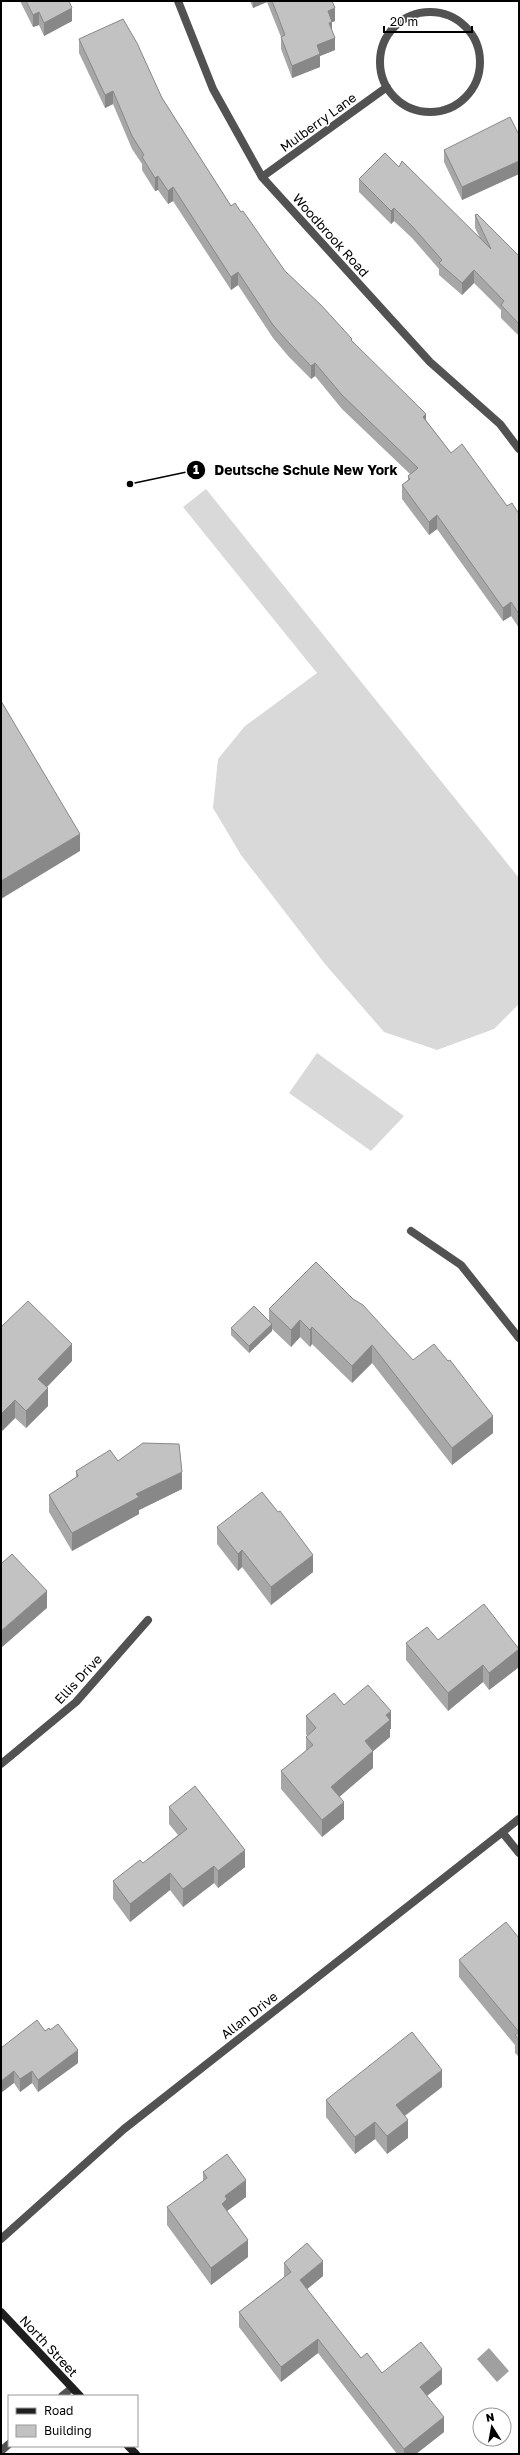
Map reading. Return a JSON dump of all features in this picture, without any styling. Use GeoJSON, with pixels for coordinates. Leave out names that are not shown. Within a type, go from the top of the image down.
{"type":"FeatureCollection","features":[{"type":"Feature","properties":{"kind":"main road","name":"North Street"},"geometry":{"type":"LineString","coordinates":[[1,2312],[79,2395]]}},
{"type":"Feature","properties":{"kind":"street","name":"Woodbrook Road"},"geometry":{"type":"LineString","coordinates":[[178,1],[213,89],[262,177],[430,362],[500,424],[519,449]]}},
{"type":"Feature","properties":{"kind":"street"},"geometry":{"type":"LineString","coordinates":[[427,12],[444,14],[459,21],[471,32],[478,47],[480,63],[478,79],[470,93],[458,104],[443,110],[427,112],[411,108],[398,100],[387,87],[381,72],[381,55],[386,39],[396,26],[406,19],[427,12]]}},
{"type":"Feature","properties":{"kind":"street","name":"Mulberry Lane"},"geometry":{"type":"LineString","coordinates":[[262,177],[387,87]]}},
{"type":"Feature","properties":{"kind":"street"},"geometry":{"type":"LineString","coordinates":[[411,1230],[461,1265],[519,1338]]}},
{"type":"Feature","properties":{"kind":"street","name":"Ellis Drive"},"geometry":{"type":"LineString","coordinates":[[1,1764],[76,1702],[148,1620]]}},
{"type":"Feature","properties":{"kind":"street","name":"Allan Drive"},"geometry":{"type":"LineString","coordinates":[[1,2239],[124,2129],[519,1819]]}},
{"type":"Feature","properties":{"kind":"street"},"geometry":{"type":"LineString","coordinates":[[502,1832],[519,1853]]}},
{"type":"Feature","properties":{"kind":"street"},"geometry":{"type":"LineString","coordinates":[[63,2395],[72,2388]]}},
{"type":"Feature","properties":{"kind":"shaded area"},"geometry":{"type":"Polygon","coordinates":[[[206,489],[519,878],[519,1004],[494,1029],[437,1050],[384,1032],[325,964],[241,855],[213,808],[218,759],[245,726],[317,673],[183,507],[206,489]]]}},
{"type":"Feature","properties":{"kind":"shaded area"},"geometry":{"type":"Polygon","coordinates":[[[317,1053],[404,1116],[371,1151],[289,1093],[317,1053]]]}},
{"type":"Feature","properties":{"kind":"shaded area"},"geometry":{"type":"Polygon","coordinates":[[[489,2348],[509,2371],[497,2382],[477,2359],[489,2348]]]}},
{"type":"Feature","properties":{"kind":"building"},"geometry":{"type":"Polygon","coordinates":[[[26,1],[69,1],[72,8],[44,23],[39,12],[33,15],[26,1]]]}},
{"type":"Feature","properties":{"kind":"building"},"geometry":{"type":"Polygon","coordinates":[[[272,1],[332,1],[335,8],[328,11],[332,22],[329,23],[335,38],[317,45],[320,54],[292,66],[281,37],[285,35],[272,1]]]}},
{"type":"Feature","properties":{"kind":"building"},"geometry":{"type":"Polygon","coordinates":[[[123,19],[137,43],[162,98],[231,206],[235,203],[241,212],[243,211],[285,271],[322,306],[352,339],[351,340],[426,414],[423,417],[451,453],[462,444],[507,506],[512,503],[519,514],[519,614],[511,602],[503,608],[437,515],[429,522],[402,485],[410,479],[408,476],[418,468],[342,395],[315,363],[311,366],[289,343],[273,325],[238,272],[231,277],[173,187],[168,191],[158,176],[155,178],[142,157],[144,155],[132,136],[113,91],[105,95],[79,39],[123,19]]]}},
{"type":"Feature","properties":{"kind":"building"},"geometry":{"type":"Polygon","coordinates":[[[510,117],[519,135],[519,161],[462,187],[444,150],[510,117]]]}},
{"type":"Feature","properties":{"kind":"building"},"geometry":{"type":"Polygon","coordinates":[[[385,153],[399,167],[402,161],[491,249],[475,215],[477,214],[519,256],[519,324],[501,305],[504,301],[474,270],[462,283],[439,263],[442,260],[412,226],[394,208],[391,211],[359,179],[385,153]]]}},
{"type":"Feature","properties":{"kind":"building"},"geometry":{"type":"Polygon","coordinates":[[[1,701],[80,834],[1,881],[1,701]]]}},
{"type":"Feature","properties":{"kind":"building"},"geometry":{"type":"Polygon","coordinates":[[[316,1262],[353,1299],[363,1305],[413,1360],[434,1344],[448,1361],[450,1360],[493,1416],[452,1448],[372,1345],[352,1366],[312,1327],[310,1330],[300,1320],[291,1330],[269,1309],[316,1262]]]}},
{"type":"Feature","properties":{"kind":"building"},"geometry":{"type":"Polygon","coordinates":[[[28,1301],[72,1344],[38,1379],[48,1388],[26,1411],[15,1400],[1,1414],[1,1327],[28,1301]]]}},
{"type":"Feature","properties":{"kind":"building"},"geometry":{"type":"Polygon","coordinates":[[[254,1306],[272,1324],[249,1346],[231,1328],[254,1306]]]}},
{"type":"Feature","properties":{"kind":"building"},"geometry":{"type":"Polygon","coordinates":[[[143,1443],[179,1444],[182,1472],[136,1494],[139,1497],[72,1533],[49,1495],[78,1476],[76,1471],[110,1450],[118,1461],[143,1443]]]}},
{"type":"Feature","properties":{"kind":"building"},"geometry":{"type":"Polygon","coordinates":[[[262,1492],[278,1512],[280,1511],[313,1555],[271,1587],[242,1550],[238,1554],[217,1527],[262,1492]]]}},
{"type":"Feature","properties":{"kind":"building"},"geometry":{"type":"Polygon","coordinates":[[[12,1554],[47,1591],[1,1631],[1,1564],[12,1554]]]}},
{"type":"Feature","properties":{"kind":"building"},"geometry":{"type":"Polygon","coordinates":[[[484,1604],[519,1649],[489,1673],[483,1665],[448,1693],[406,1643],[427,1627],[438,1640],[484,1604]]]}},
{"type":"Feature","properties":{"kind":"building"},"geometry":{"type":"Polygon","coordinates":[[[368,1685],[391,1711],[386,1715],[390,1720],[365,1741],[373,1751],[331,1787],[344,1802],[322,1820],[281,1771],[313,1745],[306,1737],[316,1728],[306,1716],[334,1693],[344,1705],[368,1685]]]}},
{"type":"Feature","properties":{"kind":"building"},"geometry":{"type":"Polygon","coordinates":[[[195,1786],[245,1850],[218,1871],[214,1866],[183,1889],[170,1873],[130,1904],[113,1881],[140,1860],[143,1863],[187,1829],[169,1807],[195,1786]]]}},
{"type":"Feature","properties":{"kind":"building"},"geometry":{"type":"Polygon","coordinates":[[[506,1922],[519,1938],[519,2032],[459,1960],[506,1922]]]}},
{"type":"Feature","properties":{"kind":"building"},"geometry":{"type":"Polygon","coordinates":[[[37,2020],[45,2031],[49,2028],[50,2030],[58,2024],[78,2050],[38,2080],[32,2071],[20,2079],[14,2071],[1,2081],[1,2048],[37,2020]]]}},
{"type":"Feature","properties":{"kind":"building"},"geometry":{"type":"Polygon","coordinates":[[[412,2032],[442,2070],[396,2105],[408,2120],[387,2136],[375,2122],[355,2137],[326,2100],[412,2032]]]}},
{"type":"Feature","properties":{"kind":"building"},"geometry":{"type":"Polygon","coordinates":[[[519,2032],[519,2040],[515,2035],[519,2032]]]}},
{"type":"Feature","properties":{"kind":"building"},"geometry":{"type":"Polygon","coordinates":[[[227,2154],[246,2180],[225,2196],[227,2199],[222,2204],[248,2240],[211,2268],[167,2207],[207,2178],[203,2172],[227,2154]]]}},
{"type":"Feature","properties":{"kind":"building"},"geometry":{"type":"Polygon","coordinates":[[[307,2243],[323,2261],[300,2280],[361,2358],[367,2353],[382,2373],[421,2342],[442,2369],[420,2387],[444,2417],[404,2449],[318,2339],[281,2367],[239,2312],[291,2272],[284,2263],[307,2243]]]}},
{"type":"Feature","properties":{"kind":"place","name":"Deutsche Schule New York"},"geometry":{"type":"Point","coordinates":[130,484]}}]}
